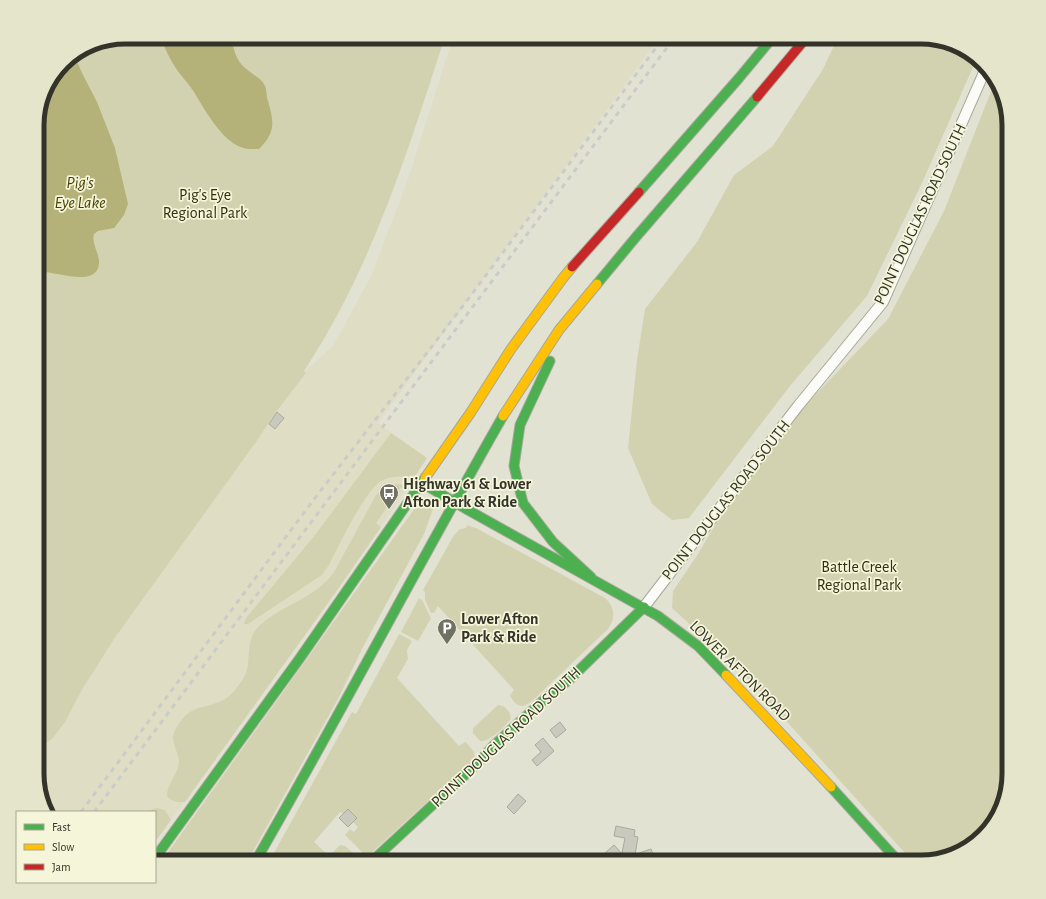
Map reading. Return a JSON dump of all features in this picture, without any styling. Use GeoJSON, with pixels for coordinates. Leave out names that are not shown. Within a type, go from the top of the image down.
{"type":"FeatureCollection","features":[{"type":"Feature","properties":{"kind":"main road"},"geometry":{"type":"LineString","coordinates":[[157,855],[300,658],[471,412],[511,349],[563,278],[767,44]]}},
{"type":"Feature","properties":{"kind":"main road"},"geometry":{"type":"LineString","coordinates":[[259,855],[454,502],[508,408],[559,330],[636,237],[761,93],[801,44]]}},
{"type":"Feature","properties":{"kind":"main road"},"geometry":{"type":"LineString","coordinates":[[559,330],[549,364],[520,424],[514,466],[523,503],[553,542],[591,577]]}},
{"type":"Feature","properties":{"kind":"main road","name":"LOWER AFTON ROAD"},"geometry":{"type":"LineString","coordinates":[[422,483],[664,619],[698,646],[786,738],[893,855]]}},
{"type":"Feature","properties":{"kind":"main road","name":"POINT DOUGLAS ROAD SOUTH"},"geometry":{"type":"LineString","coordinates":[[379,855],[478,763],[492,747],[546,698],[569,680],[644,607]]}},
{"type":"Feature","properties":{"kind":"street","name":"POINT DOUGLAS ROAD SOUTH"},"geometry":{"type":"LineString","coordinates":[[644,607],[798,406],[883,302],[983,74]]}},
{"type":"Feature","properties":{"kind":"shaded area"},"geometry":{"type":"Polygon","coordinates":[[[451,44],[655,44],[378,423],[427,458],[367,548],[171,820],[158,810],[53,811],[47,795],[44,779],[44,730],[304,372],[333,346],[372,274],[408,179],[451,44]]]}},
{"type":"Feature","properties":{"kind":"green space","name":"Pig's Eye Regional Park"},"geometry":{"type":"Polygon","coordinates":[[[120,44],[443,44],[386,209],[349,292],[328,332],[304,371],[306,373],[276,412],[114,639],[83,688],[65,722],[52,739],[44,744],[44,120],[52,89],[72,64],[89,52],[120,44]]]}},
{"type":"Feature","properties":{"kind":"green space"},"geometry":{"type":"Polygon","coordinates":[[[835,44],[926,44],[952,50],[974,64],[922,183],[867,296],[790,386],[689,518],[672,520],[652,504],[628,448],[637,360],[645,309],[697,242],[734,175],[773,146],[823,69],[835,44]]]}},
{"type":"Feature","properties":{"kind":"green space","name":"Battle Creek Regional Park"},"geometry":{"type":"Polygon","coordinates":[[[993,87],[998,99],[1002,125],[1001,784],[998,800],[994,810],[982,827],[974,835],[957,847],[947,851],[921,855],[907,855],[743,673],[672,608],[673,591],[698,554],[753,460],[888,319],[944,211],[993,87]]]}},
{"type":"Feature","properties":{"kind":"green space"},"geometry":{"type":"Polygon","coordinates":[[[391,433],[427,458],[416,475],[387,478],[376,485],[368,494],[322,575],[248,624],[244,624],[246,618],[315,535],[391,433]]]}},
{"type":"Feature","properties":{"kind":"green space"},"geometry":{"type":"Polygon","coordinates":[[[397,484],[404,485],[407,488],[405,490],[401,487],[376,523],[381,527],[336,592],[185,802],[173,801],[167,796],[167,791],[177,771],[179,762],[173,736],[179,724],[185,716],[195,709],[219,702],[232,693],[243,679],[246,672],[251,638],[260,625],[278,612],[308,595],[327,581],[334,572],[376,495],[387,487],[397,484]]]}},
{"type":"Feature","properties":{"kind":"green space"},"geometry":{"type":"Polygon","coordinates":[[[421,502],[433,509],[424,534],[363,647],[338,699],[251,855],[166,855],[415,508],[421,502]]]}},
{"type":"Feature","properties":{"kind":"green space"},"geometry":{"type":"Polygon","coordinates":[[[467,525],[476,528],[605,598],[611,605],[613,617],[611,625],[608,629],[532,701],[524,706],[517,705],[510,695],[514,690],[438,606],[434,613],[431,613],[425,600],[425,592],[423,590],[454,535],[460,529],[466,528],[467,525]]]}},
{"type":"Feature","properties":{"kind":"green space"},"geometry":{"type":"Polygon","coordinates":[[[419,598],[422,600],[431,618],[418,641],[401,632],[419,598]]]}},
{"type":"Feature","properties":{"kind":"green space"},"geometry":{"type":"Polygon","coordinates":[[[399,634],[412,641],[407,650],[408,659],[397,678],[459,746],[466,742],[474,752],[475,758],[369,855],[364,854],[345,835],[350,829],[354,832],[358,827],[353,822],[357,817],[348,809],[343,814],[340,812],[314,842],[328,855],[273,855],[352,712],[356,714],[399,634]]]}},
{"type":"Feature","properties":{"kind":"green space"},"geometry":{"type":"Polygon","coordinates":[[[498,705],[503,706],[508,710],[510,720],[492,737],[484,741],[480,741],[473,733],[473,728],[498,705]]]}},
{"type":"Feature","properties":{"kind":"green space"},"geometry":{"type":"Polygon","coordinates":[[[157,808],[165,810],[171,820],[156,841],[156,811],[147,811],[157,808]]]}},
{"type":"Feature","properties":{"kind":"green space"},"geometry":{"type":"Polygon","coordinates":[[[340,845],[345,846],[356,855],[330,855],[340,845]]]}},
{"type":"Feature","properties":{"kind":"water"},"geometry":{"type":"Polygon","coordinates":[[[163,44],[233,44],[241,64],[260,79],[266,88],[267,99],[272,115],[272,126],[271,132],[265,143],[259,149],[246,149],[231,142],[208,114],[192,89],[174,66],[163,44]]]}},
{"type":"Feature","properties":{"kind":"water","name":"Pig's Eye Lake"},"geometry":{"type":"Polygon","coordinates":[[[77,61],[97,102],[115,148],[128,204],[124,215],[114,228],[98,231],[94,234],[93,238],[99,260],[96,271],[90,276],[73,277],[44,272],[44,120],[52,89],[61,76],[77,61]]]}},
{"type":"Feature","properties":{"kind":"building"},"geometry":{"type":"Polygon","coordinates":[[[277,412],[284,418],[275,429],[269,424],[277,412]]]}},
{"type":"Feature","properties":{"kind":"building"},"geometry":{"type":"Polygon","coordinates":[[[560,722],[566,730],[556,738],[550,730],[560,722]]]}},
{"type":"Feature","properties":{"kind":"building"},"geometry":{"type":"Polygon","coordinates":[[[543,738],[554,751],[537,766],[532,760],[541,752],[535,745],[543,738]]]}},
{"type":"Feature","properties":{"kind":"building"},"geometry":{"type":"Polygon","coordinates":[[[518,794],[526,801],[514,814],[507,807],[518,794]]]}},
{"type":"Feature","properties":{"kind":"building"},"geometry":{"type":"Polygon","coordinates":[[[348,809],[357,818],[348,827],[339,818],[348,809]]]}},
{"type":"Feature","properties":{"kind":"building"},"geometry":{"type":"Polygon","coordinates":[[[616,826],[635,830],[634,836],[638,837],[635,855],[622,853],[625,838],[614,836],[616,826]]]}},
{"type":"Feature","properties":{"kind":"building"},"geometry":{"type":"Polygon","coordinates":[[[614,845],[623,855],[605,855],[604,854],[614,845]]]}},
{"type":"Feature","properties":{"kind":"building"},"geometry":{"type":"Polygon","coordinates":[[[651,849],[653,855],[640,855],[639,853],[651,849]]]}},
{"type":"Feature","properties":{"kind":"railway"},"geometry":{"type":"LineString","coordinates":[[82,811],[312,502],[466,302],[659,44]]}},
{"type":"Feature","properties":{"kind":"railway"},"geometry":{"type":"LineString","coordinates":[[95,811],[670,44]]}},
{"type":"Feature","properties":{"kind":"traffic: fast"},"geometry":{"type":"LineString","coordinates":[[639,192],[767,44]]}},
{"type":"Feature","properties":{"kind":"traffic: fast"},"geometry":{"type":"LineString","coordinates":[[597,284],[757,97]]}},
{"type":"Feature","properties":{"kind":"traffic: fast"},"geometry":{"type":"LineString","coordinates":[[550,361],[520,425],[514,466],[523,503],[553,542],[591,577]]}},
{"type":"Feature","properties":{"kind":"traffic: fast"},"geometry":{"type":"LineString","coordinates":[[259,855],[503,416]]}},
{"type":"Feature","properties":{"kind":"traffic: fast"},"geometry":{"type":"LineString","coordinates":[[157,855],[300,658],[425,478]]}},
{"type":"Feature","properties":{"kind":"traffic: fast"},"geometry":{"type":"LineString","coordinates":[[422,483],[658,616],[698,646],[726,675]]}},
{"type":"Feature","properties":{"kind":"traffic: fast"},"geometry":{"type":"LineString","coordinates":[[379,855],[478,763],[492,747],[546,698],[569,680],[644,607]]}},
{"type":"Feature","properties":{"kind":"traffic: fast"},"geometry":{"type":"LineString","coordinates":[[831,787],[893,855]]}},
{"type":"Feature","properties":{"kind":"traffic: slow"},"geometry":{"type":"LineString","coordinates":[[425,478],[471,412],[511,349],[572,267]]}},
{"type":"Feature","properties":{"kind":"traffic: slow"},"geometry":{"type":"LineString","coordinates":[[503,416],[559,330],[597,284]]}},
{"type":"Feature","properties":{"kind":"traffic: slow"},"geometry":{"type":"LineString","coordinates":[[726,675],[831,787]]}},
{"type":"Feature","properties":{"kind":"traffic: jam"},"geometry":{"type":"LineString","coordinates":[[757,97],[801,44]]}},
{"type":"Feature","properties":{"kind":"traffic: jam"},"geometry":{"type":"LineString","coordinates":[[572,267],[639,192]]}},
{"type":"Feature","properties":{"kind":"place","name":"Highway 61 & Lower Afton Park & Ride"},"geometry":{"type":"Point","coordinates":[389,510]}},
{"type":"Feature","properties":{"kind":"place","name":"Lower Afton Park & Ride"},"geometry":{"type":"Point","coordinates":[447,645]}}]}
